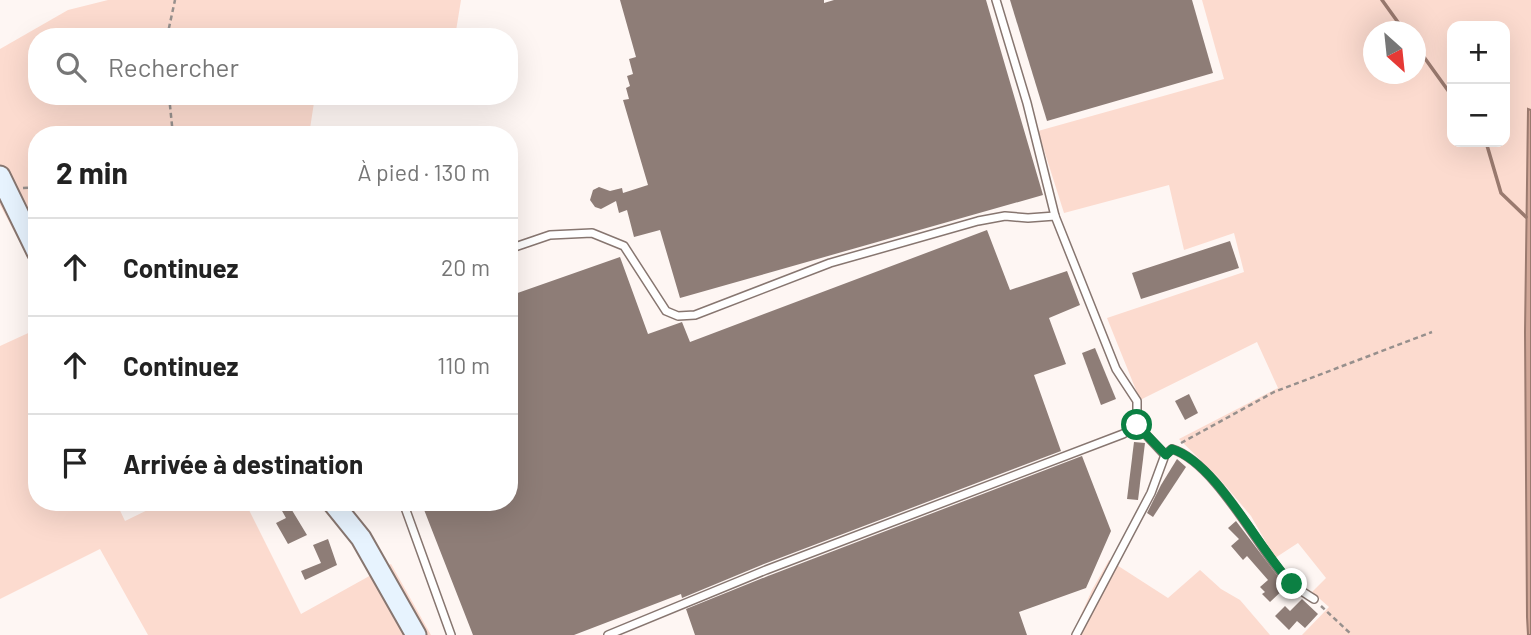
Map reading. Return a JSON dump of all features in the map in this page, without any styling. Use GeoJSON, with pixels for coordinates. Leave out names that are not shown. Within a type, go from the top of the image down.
{"type":"FeatureCollection","features":[{"type":"Feature","properties":{"kind":"street"},"geometry":{"type":"LineString","coordinates":[[0,176],[28,234]]}},
{"type":"Feature","properties":{"kind":"street"},"geometry":{"type":"LineString","coordinates":[[339,511],[366,546],[416,635]]}},
{"type":"Feature","properties":{"kind":"lane"},"geometry":{"type":"LineString","coordinates":[[996,0],[1027,103],[1055,216],[1116,369],[1137,401],[1137,425],[1166,455]]}},
{"type":"Feature","properties":{"kind":"lane"},"geometry":{"type":"LineString","coordinates":[[518,246],[550,235],[592,233],[624,246],[666,311],[678,316],[695,315],[830,263],[978,221],[1005,216],[1055,216]]}},
{"type":"Feature","properties":{"kind":"lane"},"geometry":{"type":"LineString","coordinates":[[608,635],[766,570],[1123,434],[1137,425]]}},
{"type":"Feature","properties":{"kind":"lane"},"geometry":{"type":"LineString","coordinates":[[1076,635],[1151,493],[1166,455],[1172,449],[1195,461],[1237,511],[1284,576],[1314,599]]}},
{"type":"Feature","properties":{"kind":"lane"},"geometry":{"type":"LineString","coordinates":[[406,511],[451,635]]}},
{"type":"Feature","properties":{"kind":"path"},"geometry":{"type":"LineString","coordinates":[[169,28],[175,0]]}},
{"type":"Feature","properties":{"kind":"path"},"geometry":{"type":"LineString","coordinates":[[170,105],[172,126]]}},
{"type":"Feature","properties":{"kind":"path"},"geometry":{"type":"LineString","coordinates":[[1172,449],[1274,391],[1432,332]]}},
{"type":"Feature","properties":{"kind":"path"},"geometry":{"type":"LineString","coordinates":[[1314,599],[1352,635]]}},
{"type":"Feature","properties":{"kind":"shaded area"},"geometry":{"type":"Polygon","coordinates":[[[108,0],[461,0],[456,28],[37,28],[68,10],[108,0]]]}},
{"type":"Feature","properties":{"kind":"shaded area"},"geometry":{"type":"Polygon","coordinates":[[[1202,0],[1531,0],[1525,332],[1528,635],[1302,635],[1329,607],[1312,592],[1326,578],[1298,543],[1275,558],[1251,516],[1218,477],[1179,439],[1278,388],[1257,342],[1140,400],[1107,318],[1244,272],[1234,233],[1184,250],[1169,185],[1064,213],[1038,131],[1224,79],[1202,0]]]}},
{"type":"Feature","properties":{"kind":"shaded area"},"geometry":{"type":"Polygon","coordinates":[[[28,33],[28,105],[314,105],[310,126],[28,126],[28,257],[0,205],[0,49],[28,33]]]}},
{"type":"Feature","properties":{"kind":"shaded area"},"geometry":{"type":"Polygon","coordinates":[[[1528,109],[1531,110],[1531,635],[1528,635],[1527,617],[1525,332],[1528,109]]]}},
{"type":"Feature","properties":{"kind":"shaded area"},"geometry":{"type":"Polygon","coordinates":[[[28,333],[28,511],[120,511],[125,521],[146,511],[250,511],[301,614],[391,564],[431,635],[148,635],[100,549],[0,599],[0,346],[28,333]]]}},
{"type":"Feature","properties":{"kind":"shaded area"},"geometry":{"type":"Polygon","coordinates":[[[1109,560],[1168,598],[1200,570],[1221,589],[1240,600],[1270,635],[1072,635],[1109,560]]]}},
{"type":"Feature","properties":{"kind":"building"},"geometry":{"type":"Polygon","coordinates":[[[620,0],[824,0],[824,3],[834,0],[986,0],[1043,195],[680,298],[660,230],[634,237],[627,210],[619,213],[616,201],[601,209],[595,207],[590,200],[593,190],[599,187],[610,191],[622,188],[623,193],[648,185],[623,100],[629,99],[626,88],[630,86],[627,76],[633,74],[629,59],[636,57],[620,0]]]}},
{"type":"Feature","properties":{"kind":"building"},"geometry":{"type":"Polygon","coordinates":[[[1010,0],[1192,0],[1213,73],[1047,121],[1010,0]]]}},
{"type":"Feature","properties":{"kind":"building"},"geometry":{"type":"Polygon","coordinates":[[[987,230],[1010,290],[1067,271],[1080,305],[1049,318],[1066,364],[1034,375],[1061,451],[682,598],[681,594],[574,635],[473,635],[425,511],[518,511],[518,293],[620,257],[648,334],[682,322],[690,342],[987,230]]]}},
{"type":"Feature","properties":{"kind":"building"},"geometry":{"type":"Polygon","coordinates":[[[1230,241],[1239,268],[1141,299],[1132,273],[1230,241]]]}},
{"type":"Feature","properties":{"kind":"building"},"geometry":{"type":"Polygon","coordinates":[[[1095,348],[1116,399],[1101,405],[1082,353],[1095,348]]]}},
{"type":"Feature","properties":{"kind":"building"},"geometry":{"type":"Polygon","coordinates":[[[1189,394],[1198,413],[1185,420],[1175,401],[1189,394]]]}},
{"type":"Feature","properties":{"kind":"building"},"geometry":{"type":"Polygon","coordinates":[[[1134,442],[1145,443],[1138,500],[1127,499],[1134,442]]]}},
{"type":"Feature","properties":{"kind":"building"},"geometry":{"type":"Polygon","coordinates":[[[1082,456],[1111,531],[1086,588],[1019,612],[1027,635],[695,635],[686,609],[1082,456]]]}},
{"type":"Feature","properties":{"kind":"building"},"geometry":{"type":"Polygon","coordinates":[[[1177,459],[1186,467],[1153,517],[1147,513],[1177,459]]]}},
{"type":"Feature","properties":{"kind":"building"},"geometry":{"type":"Polygon","coordinates":[[[282,511],[292,511],[307,535],[288,544],[276,523],[286,518],[282,511]]]}},
{"type":"Feature","properties":{"kind":"building"},"geometry":{"type":"Polygon","coordinates":[[[1236,521],[1286,587],[1270,602],[1262,594],[1265,592],[1260,587],[1268,580],[1247,556],[1243,560],[1231,546],[1239,539],[1228,528],[1236,521]]]}},
{"type":"Feature","properties":{"kind":"building"},"geometry":{"type":"Polygon","coordinates":[[[328,539],[337,565],[305,580],[301,571],[321,563],[313,545],[328,539]]]}},
{"type":"Feature","properties":{"kind":"building"},"geometry":{"type":"Polygon","coordinates":[[[1302,599],[1318,614],[1305,628],[1297,621],[1289,630],[1275,616],[1285,606],[1290,611],[1302,599]]]}},
{"type":"Feature","properties":{"kind":"waterway"},"geometry":{"type":"LineString","coordinates":[[1382,0],[1397,21]]}},
{"type":"Feature","properties":{"kind":"waterway"},"geometry":{"type":"LineString","coordinates":[[1426,60],[1447,89]]}},
{"type":"Feature","properties":{"kind":"waterway"},"geometry":{"type":"LineString","coordinates":[[1487,147],[1501,193],[1526,217]]}},
{"type":"Feature","properties":{"kind":"route"},"geometry":{"type":"LineString","coordinates":[[1137,425],[1166,455],[1172,449],[1195,461],[1292,584]]}}]}
